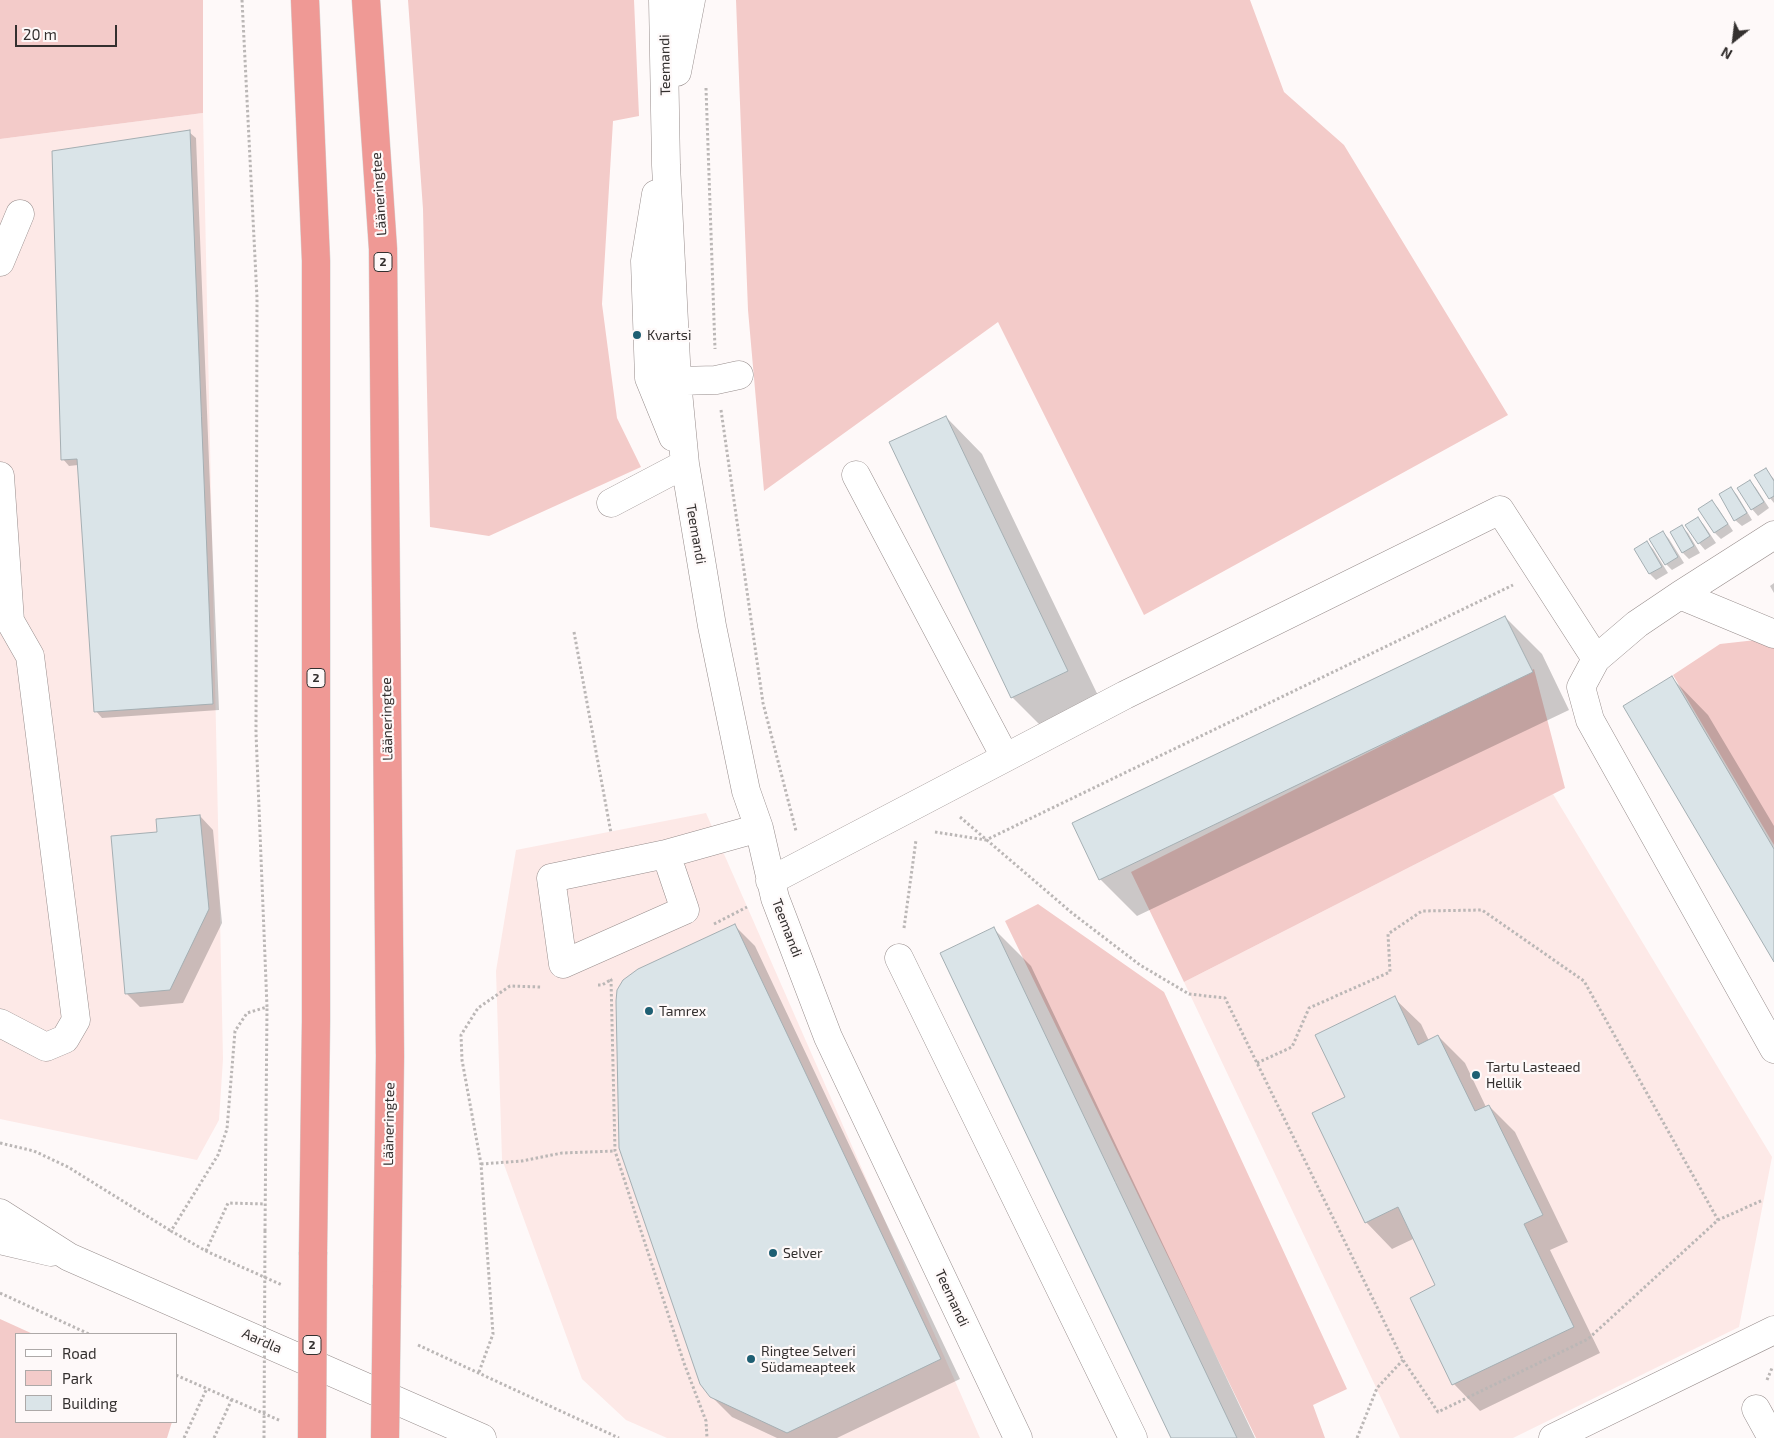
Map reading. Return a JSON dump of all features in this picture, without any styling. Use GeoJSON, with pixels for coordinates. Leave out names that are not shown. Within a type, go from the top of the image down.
{"type":"FeatureCollection","features":[{"type":"Feature","properties":{"kind":"highway"},"geometry":{"type":"LineString","coordinates":[[294,0],[310,104]]}},
{"type":"Feature","properties":{"kind":"highway","name":"2"},"geometry":{"type":"LineString","coordinates":[[305,0],[316,301],[316,1021],[312,1438]]}},
{"type":"Feature","properties":{"kind":"highway","name":"Lääneringtee"},"geometry":{"type":"LineString","coordinates":[[366,0],[383,249],[390,1056],[385,1438]]}},
{"type":"Feature","properties":{"kind":"street","name":"Teemandi"},"geometry":{"type":"LineString","coordinates":[[662,0],[665,130],[677,381],[685,464],[712,626],[746,791],[759,828],[772,890],[828,1037],[1018,1438]]}},
{"type":"Feature","properties":{"kind":"street"},"geometry":{"type":"LineString","coordinates":[[611,503],[685,464],[649,378],[645,262],[665,130],[691,0]]}},
{"type":"Feature","properties":{"kind":"street"},"geometry":{"type":"LineString","coordinates":[[0,262],[20,214]]}},
{"type":"Feature","properties":{"kind":"street"},"geometry":{"type":"LineString","coordinates":[[677,381],[728,377]]}},
{"type":"Feature","properties":{"kind":"street"},"geometry":{"type":"LineString","coordinates":[[856,475],[1005,758]]}},
{"type":"Feature","properties":{"kind":"street"},"geometry":{"type":"LineString","coordinates":[[0,476],[10,621],[30,656],[76,1020],[65,1039],[46,1047],[0,1023]]}},
{"type":"Feature","properties":{"kind":"street"},"geometry":{"type":"LineString","coordinates":[[772,890],[805,863],[1125,695],[1500,510],[1596,659]]}},
{"type":"Feature","properties":{"kind":"street"},"geometry":{"type":"LineString","coordinates":[[1774,535],[1637,624],[1596,659],[1581,687],[1590,720],[1774,1049]]}},
{"type":"Feature","properties":{"kind":"street"},"geometry":{"type":"LineString","coordinates":[[1680,595],[1774,634]]}},
{"type":"Feature","properties":{"kind":"street"},"geometry":{"type":"LineString","coordinates":[[666,854],[685,910],[563,964],[551,878],[666,854],[759,828]]}},
{"type":"Feature","properties":{"kind":"street"},"geometry":{"type":"LineString","coordinates":[[899,958],[1132,1438]]}},
{"type":"Feature","properties":{"kind":"street","name":"Aardla"},"geometry":{"type":"LineString","coordinates":[[0,1213],[69,1257],[482,1438]]}},
{"type":"Feature","properties":{"kind":"street","name":"Aardla"},"geometry":{"type":"LineString","coordinates":[[0,1240],[69,1257]]}},
{"type":"Feature","properties":{"kind":"street"},"geometry":{"type":"LineString","coordinates":[[1553,1438],[1774,1330]]}},
{"type":"Feature","properties":{"kind":"street"},"geometry":{"type":"LineString","coordinates":[[1756,1409],[1772,1438]]}},
{"type":"Feature","properties":{"kind":"path"},"geometry":{"type":"LineString","coordinates":[[242,0],[257,298],[256,733],[267,1007],[264,1438]]}},
{"type":"Feature","properties":{"kind":"path"},"geometry":{"type":"LineString","coordinates":[[706,86],[706,112],[728,377],[763,702],[805,863]]}},
{"type":"Feature","properties":{"kind":"path"},"geometry":{"type":"LineString","coordinates":[[918,829],[986,840],[1540,572]]}},
{"type":"Feature","properties":{"kind":"path"},"geometry":{"type":"LineString","coordinates":[[574,632],[612,840],[610,865]]}},
{"type":"Feature","properties":{"kind":"path"},"geometry":{"type":"LineString","coordinates":[[899,958],[918,829],[928,798],[986,840],[1072,913],[1140,965],[1189,994],[1225,998],[1403,1360],[1438,1412],[1588,1339],[1718,1220],[1763,1200]]}},
{"type":"Feature","properties":{"kind":"path"},"geometry":{"type":"LineString","coordinates":[[706,928],[772,890]]}},
{"type":"Feature","properties":{"kind":"path"},"geometry":{"type":"LineString","coordinates":[[1257,1063],[1292,1047],[1309,1008],[1390,972],[1388,934],[1408,920],[1422,911],[1482,910],[1584,981],[1718,1220]]}},
{"type":"Feature","properties":{"kind":"path"},"geometry":{"type":"LineString","coordinates":[[613,942],[610,980],[615,1151],[684,1363],[706,1421],[707,1438]]}},
{"type":"Feature","properties":{"kind":"path"},"geometry":{"type":"LineString","coordinates":[[594,986],[602,985],[619,976]]}},
{"type":"Feature","properties":{"kind":"path"},"geometry":{"type":"LineString","coordinates":[[479,1372],[493,1334],[481,1164],[462,1060],[461,1035],[478,1008],[510,986],[545,988]]}},
{"type":"Feature","properties":{"kind":"path"},"geometry":{"type":"LineString","coordinates":[[171,1231],[218,1155],[227,1129],[235,1031],[247,1013],[267,1007]]}},
{"type":"Feature","properties":{"kind":"path"},"geometry":{"type":"LineString","coordinates":[[0,1143],[34,1152],[68,1167],[206,1251],[288,1287]]}},
{"type":"Feature","properties":{"kind":"path"},"geometry":{"type":"LineString","coordinates":[[481,1164],[522,1161],[562,1153],[615,1151]]}},
{"type":"Feature","properties":{"kind":"path"},"geometry":{"type":"LineString","coordinates":[[206,1251],[228,1203],[265,1204]]}},
{"type":"Feature","properties":{"kind":"path"},"geometry":{"type":"LineString","coordinates":[[0,1293],[87,1333]]}},
{"type":"Feature","properties":{"kind":"path"},"geometry":{"type":"LineString","coordinates":[[415,1344],[619,1438]]}},
{"type":"Feature","properties":{"kind":"path"},"geometry":{"type":"LineString","coordinates":[[1357,1438],[1377,1388],[1403,1360]]}},
{"type":"Feature","properties":{"kind":"path"},"geometry":{"type":"LineString","coordinates":[[178,1375],[285,1422]]}},
{"type":"Feature","properties":{"kind":"path"},"geometry":{"type":"LineString","coordinates":[[184,1438],[206,1388]]}},
{"type":"Feature","properties":{"kind":"path"},"geometry":{"type":"LineString","coordinates":[[214,1438],[232,1399]]}},
{"type":"Feature","properties":{"kind":"shaded area"},"geometry":{"type":"Polygon","coordinates":[[[203,113],[223,1059],[219,1120],[197,1160],[0,1119],[0,139],[203,113]]]}},
{"type":"Feature","properties":{"kind":"shaded area","name":"Tartu Lasteaed Hellik"},"geometry":{"type":"Polygon","coordinates":[[[1553,794],[1772,1157],[1739,1327],[1513,1438],[1400,1438],[1184,982],[1553,794]]]}},
{"type":"Feature","properties":{"kind":"shaded area"},"geometry":{"type":"Polygon","coordinates":[[[706,813],[980,1438],[667,1438],[626,1420],[582,1379],[502,1159],[496,971],[516,850],[706,813]]]}},
{"type":"Feature","properties":{"kind":"green space"},"geometry":{"type":"Polygon","coordinates":[[[0,0],[203,0],[203,113],[0,139],[0,0]]]}},
{"type":"Feature","properties":{"kind":"green space"},"geometry":{"type":"Polygon","coordinates":[[[408,0],[634,0],[639,116],[613,121],[602,304],[617,418],[641,467],[489,536],[430,527],[423,209],[408,0]]]}},
{"type":"Feature","properties":{"kind":"green space"},"geometry":{"type":"Polygon","coordinates":[[[736,0],[1250,0],[1284,92],[1344,145],[1508,415],[1144,615],[998,322],[764,491],[748,310],[736,0]]]}},
{"type":"Feature","properties":{"kind":"green space"},"geometry":{"type":"Polygon","coordinates":[[[1765,639],[1774,647],[1774,845],[1673,675],[1720,644],[1765,639]]]}},
{"type":"Feature","properties":{"kind":"green space"},"geometry":{"type":"Polygon","coordinates":[[[1534,669],[1565,788],[1184,982],[1131,872],[1534,669]]]}},
{"type":"Feature","properties":{"kind":"green space"},"geometry":{"type":"Polygon","coordinates":[[[1038,904],[1164,992],[1347,1389],[1313,1405],[1325,1438],[1256,1438],[1005,921],[1038,904]]]}},
{"type":"Feature","properties":{"kind":"green space"},"geometry":{"type":"Polygon","coordinates":[[[0,1319],[31,1333],[15,1333],[15,1423],[172,1423],[167,1438],[0,1438],[0,1319]]]}},
{"type":"Feature","properties":{"kind":"building"},"geometry":{"type":"Polygon","coordinates":[[[190,130],[213,704],[94,712],[77,459],[61,460],[52,151],[190,130]]]}},
{"type":"Feature","properties":{"kind":"building"},"geometry":{"type":"Polygon","coordinates":[[[946,416],[1068,671],[1011,698],[889,442],[946,416]]]}},
{"type":"Feature","properties":{"kind":"building"},"geometry":{"type":"Polygon","coordinates":[[[1766,468],[1774,481],[1774,496],[1769,499],[1754,475],[1766,468]]]}},
{"type":"Feature","properties":{"kind":"building"},"geometry":{"type":"Polygon","coordinates":[[[1750,480],[1764,502],[1751,510],[1737,488],[1750,480]]]}},
{"type":"Feature","properties":{"kind":"building"},"geometry":{"type":"Polygon","coordinates":[[[1731,487],[1747,513],[1734,521],[1719,494],[1731,487]]]}},
{"type":"Feature","properties":{"kind":"building"},"geometry":{"type":"Polygon","coordinates":[[[1712,500],[1728,524],[1714,533],[1698,509],[1712,500]]]}},
{"type":"Feature","properties":{"kind":"building"},"geometry":{"type":"Polygon","coordinates":[[[1698,517],[1710,536],[1698,544],[1685,525],[1698,517]]]}},
{"type":"Feature","properties":{"kind":"building"},"geometry":{"type":"Polygon","coordinates":[[[1682,525],[1694,546],[1682,553],[1670,532],[1682,525]]]}},
{"type":"Feature","properties":{"kind":"building"},"geometry":{"type":"Polygon","coordinates":[[[1663,531],[1678,557],[1665,565],[1649,539],[1663,531]]]}},
{"type":"Feature","properties":{"kind":"building"},"geometry":{"type":"Polygon","coordinates":[[[1647,541],[1662,567],[1649,574],[1634,549],[1647,541]]]}},
{"type":"Feature","properties":{"kind":"building"},"geometry":{"type":"Polygon","coordinates":[[[1505,616],[1533,672],[1099,880],[1072,823],[1505,616]]]}},
{"type":"Feature","properties":{"kind":"building"},"geometry":{"type":"Polygon","coordinates":[[[1672,676],[1774,849],[1774,962],[1623,706],[1672,676]]]}},
{"type":"Feature","properties":{"kind":"building"},"geometry":{"type":"Polygon","coordinates":[[[200,815],[209,909],[170,990],[125,994],[111,836],[157,832],[156,819],[200,815]]]}},
{"type":"Feature","properties":{"kind":"building","name":"Selver"},"geometry":{"type":"Polygon","coordinates":[[[735,924],[941,1359],[787,1433],[710,1397],[700,1384],[619,1148],[617,990],[623,980],[638,969],[735,924]]]}},
{"type":"Feature","properties":{"kind":"building"},"geometry":{"type":"Polygon","coordinates":[[[994,927],[1237,1438],[1171,1438],[940,953],[994,927]]]}},
{"type":"Feature","properties":{"kind":"building","name":"Tartu Lasteaed Hellik"},"geometry":{"type":"Polygon","coordinates":[[[1395,996],[1418,1045],[1438,1035],[1475,1111],[1489,1105],[1543,1215],[1524,1224],[1574,1327],[1452,1385],[1410,1298],[1435,1285],[1398,1207],[1365,1223],[1312,1113],[1345,1097],[1315,1035],[1395,996]]]}},
{"type":"Feature","properties":{"kind":"place","name":"Kvartsi"},"geometry":{"type":"Point","coordinates":[637,335]}},
{"type":"Feature","properties":{"kind":"place","name":"Tamrex"},"geometry":{"type":"Point","coordinates":[649,1011]}},
{"type":"Feature","properties":{"kind":"place","name":"Tartu Lasteaed Hellik"},"geometry":{"type":"Point","coordinates":[1476,1075]}},
{"type":"Feature","properties":{"kind":"place","name":"Selver"},"geometry":{"type":"Point","coordinates":[773,1253]}},
{"type":"Feature","properties":{"kind":"place","name":"Ringtee Selveri Südameapteek"},"geometry":{"type":"Point","coordinates":[751,1359]}}]}
